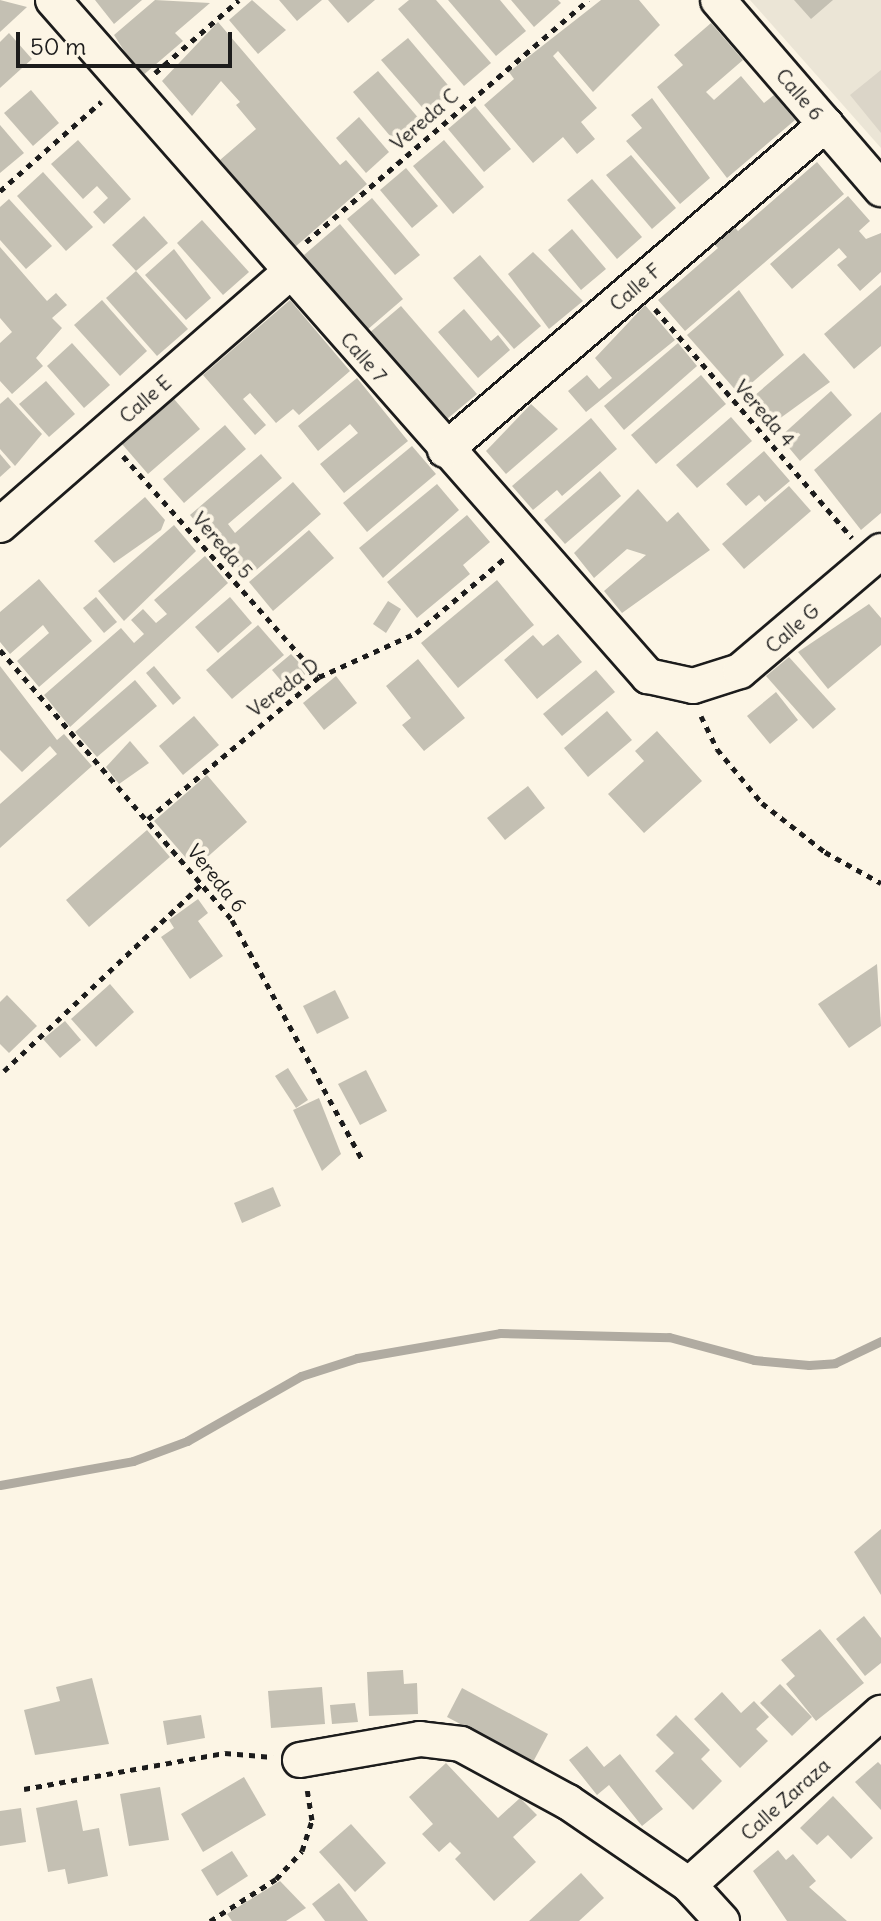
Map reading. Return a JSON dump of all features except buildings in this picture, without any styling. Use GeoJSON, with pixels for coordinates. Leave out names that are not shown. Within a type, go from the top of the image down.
{"type":"FeatureCollection","features":[{"type":"Feature","properties":{"kind":"street","name":"Calle 7"},"geometry":{"type":"LineString","coordinates":[[53,0],[632,664],[661,683],[693,686]]}},
{"type":"Feature","properties":{"kind":"street","name":"Calle 6"},"geometry":{"type":"LineString","coordinates":[[718,0],[881,189]]}},
{"type":"Feature","properties":{"kind":"street","name":"Calle F"},"geometry":{"type":"LineString","coordinates":[[445,450],[826,124]]}},
{"type":"Feature","properties":{"kind":"street","name":"Calle E"},"geometry":{"type":"LineString","coordinates":[[0,525],[286,268]]}},
{"type":"Feature","properties":{"kind":"street","name":"Calle G"},"geometry":{"type":"LineString","coordinates":[[693,686],[740,671],[876,556]]}},
{"type":"Feature","properties":{"kind":"street","name":"Calle Zaraza"},"geometry":{"type":"LineString","coordinates":[[689,1885],[881,1713]]}},
{"type":"Feature","properties":{"kind":"street"},"geometry":{"type":"LineString","coordinates":[[300,1760],[420,1739],[461,1744],[568,1802],[689,1885],[722,1921]]}},
{"type":"Feature","properties":{"kind":"path"},"geometry":{"type":"LineString","coordinates":[[0,191],[239,0]]}},
{"type":"Feature","properties":{"kind":"path","name":"Vereda C"},"geometry":{"type":"LineString","coordinates":[[286,268],[588,0]]}},
{"type":"Feature","properties":{"kind":"path","name":"Vereda 4"},"geometry":{"type":"LineString","coordinates":[[636,287],[876,556]]}},
{"type":"Feature","properties":{"kind":"path","name":"Vereda 5"},"geometry":{"type":"LineString","coordinates":[[104,434],[319,677]]}},
{"type":"Feature","properties":{"kind":"path","name":"Vereda D"},"geometry":{"type":"LineString","coordinates":[[148,819],[319,677],[416,633],[524,541]]}},
{"type":"Feature","properties":{"kind":"path","name":"Vereda 6"},"geometry":{"type":"LineString","coordinates":[[0,650],[203,883],[252,952],[362,1159]]}},
{"type":"Feature","properties":{"kind":"path"},"geometry":{"type":"LineString","coordinates":[[693,686],[717,749],[752,793],[825,852],[881,883]]}},
{"type":"Feature","properties":{"kind":"path"},"geometry":{"type":"LineString","coordinates":[[4,1071],[203,883]]}},
{"type":"Feature","properties":{"kind":"path"},"geometry":{"type":"LineString","coordinates":[[24,1789],[241,1751],[300,1760],[312,1820],[302,1851],[276,1879],[210,1921]]}},
{"type":"Feature","properties":{"kind":"shaded area"},"geometry":{"type":"Polygon","coordinates":[[[750,0],[881,0],[881,148],[750,0]]]}},
{"type":"Feature","properties":{"kind":"shaded area"},"geometry":{"type":"Polygon","coordinates":[[[881,70],[881,133],[850,95],[881,70]]]}},
{"type":"Feature","properties":{"kind":"waterway"},"geometry":{"type":"LineString","coordinates":[[0,1485],[133,1461],[187,1441],[301,1376],[357,1358],[500,1333],[669,1337],[754,1360],[809,1365],[835,1363],[881,1341]]}}]}
